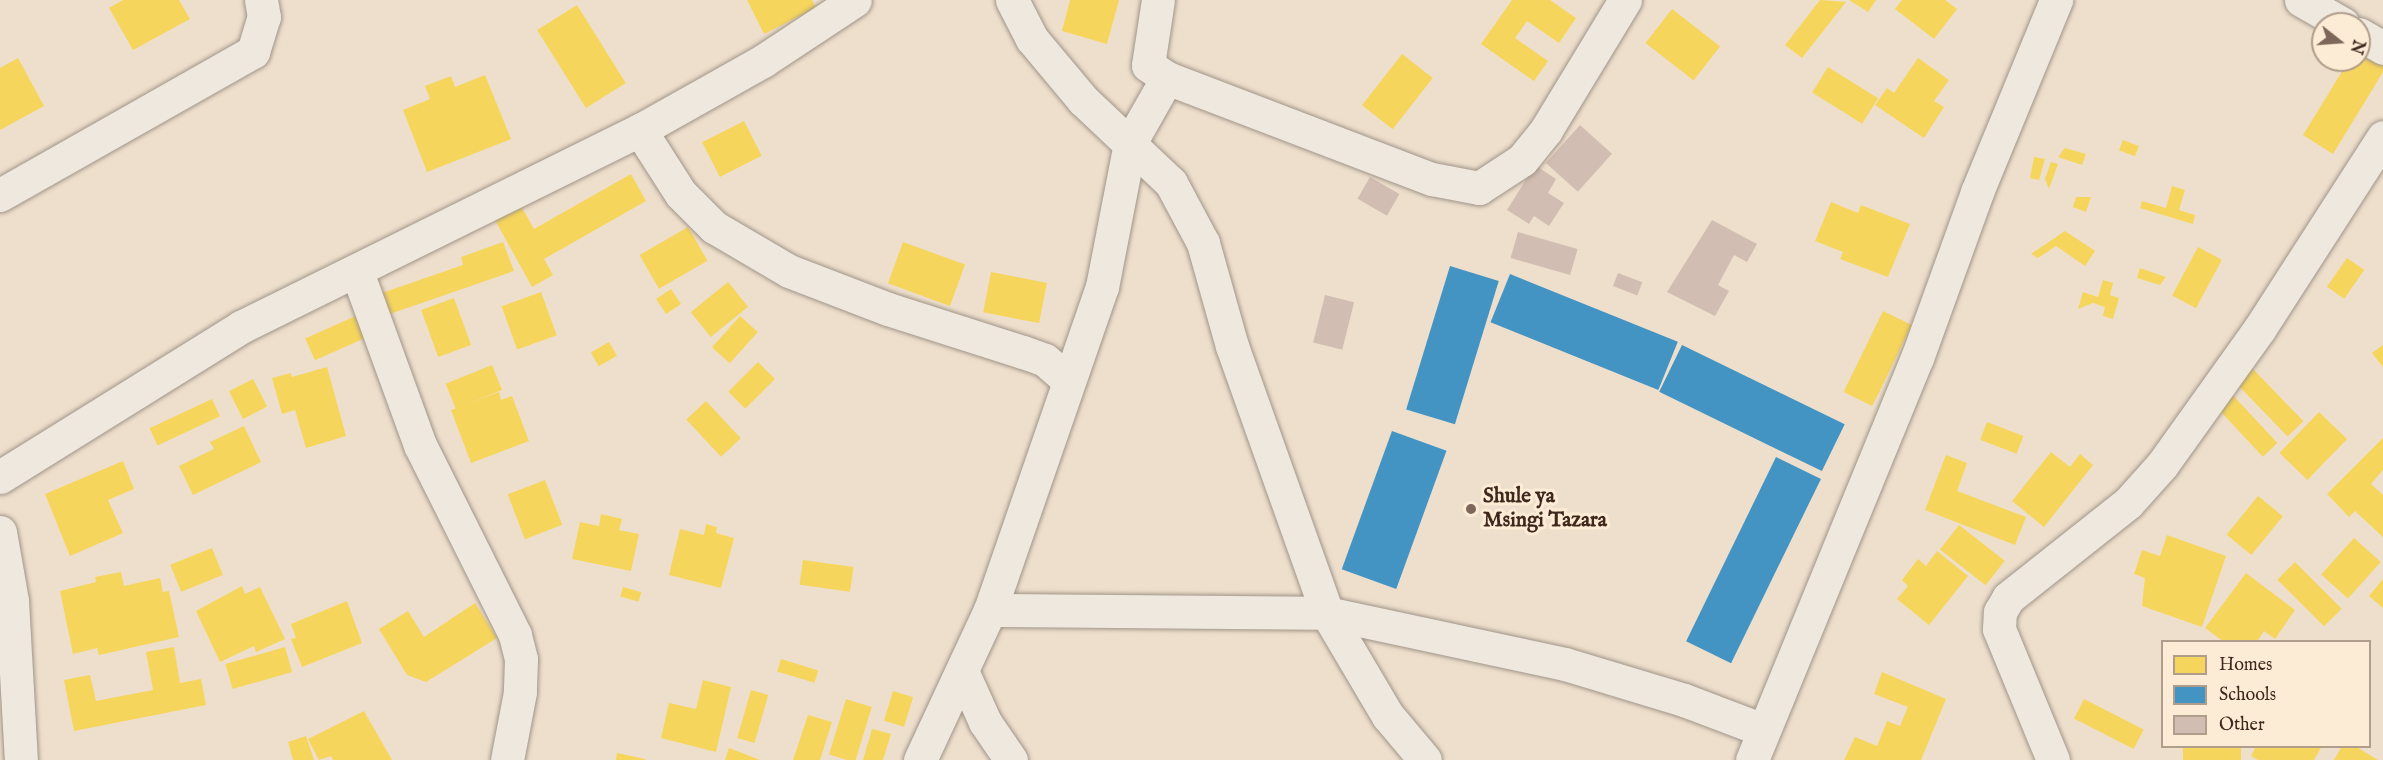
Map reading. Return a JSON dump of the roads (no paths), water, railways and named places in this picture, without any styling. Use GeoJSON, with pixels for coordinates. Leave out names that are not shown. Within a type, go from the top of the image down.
{"type":"FeatureCollection","features":[{"type":"Feature","properties":{"kind":"street"},"geometry":{"type":"LineString","coordinates":[[0,195],[253,52],[264,17],[261,0]]}},
{"type":"Feature","properties":{"kind":"street"},"geometry":{"type":"LineString","coordinates":[[0,477],[241,327],[357,272],[640,130],[763,61],[855,0]]}},
{"type":"Feature","properties":{"kind":"street"},"geometry":{"type":"LineString","coordinates":[[1012,0],[1032,39],[1083,100],[1172,183],[1203,243],[1232,346],[1327,613],[1388,716],[1425,760]]}},
{"type":"Feature","properties":{"kind":"street"},"geometry":{"type":"LineString","coordinates":[[1158,0],[1148,66],[1167,78],[1432,178],[1479,188],[1522,160],[1546,130],[1625,0]]}},
{"type":"Feature","properties":{"kind":"street"},"geometry":{"type":"LineString","coordinates":[[1752,760],[1834,567],[1917,358],[1977,192],[2056,0]]}},
{"type":"Feature","properties":{"kind":"street"},"geometry":{"type":"LineString","coordinates":[[2301,0],[2322,12]]}},
{"type":"Feature","properties":{"kind":"street"},"geometry":{"type":"LineString","coordinates":[[920,760],[927,737],[962,671],[990,610],[1102,287],[1130,143],[1167,78]]}},
{"type":"Feature","properties":{"kind":"street"},"geometry":{"type":"LineString","coordinates":[[640,130],[681,194],[723,233],[789,271],[888,309],[1045,360],[1068,380]]}},
{"type":"Feature","properties":{"kind":"street"},"geometry":{"type":"LineString","coordinates":[[2053,760],[1999,629],[2000,612],[2008,598],[2128,503],[2162,465],[2259,328],[2383,138]]}},
{"type":"Feature","properties":{"kind":"street"},"geometry":{"type":"LineString","coordinates":[[357,272],[420,445],[515,635],[521,659],[520,692],[507,760]]}},
{"type":"Feature","properties":{"kind":"street"},"geometry":{"type":"LineString","coordinates":[[0,532],[12,601],[21,760]]}},
{"type":"Feature","properties":{"kind":"street"},"geometry":{"type":"LineString","coordinates":[[990,610],[1327,613],[1565,664],[1684,700],[1763,730]]}},
{"type":"Feature","properties":{"kind":"street"},"geometry":{"type":"LineString","coordinates":[[962,671],[985,722],[1011,760]]}},
{"type":"Feature","properties":{"kind":"place","name":"Shule ya Msingi Tazara"},"geometry":{"type":"Point","coordinates":[1471,509]}}]}
